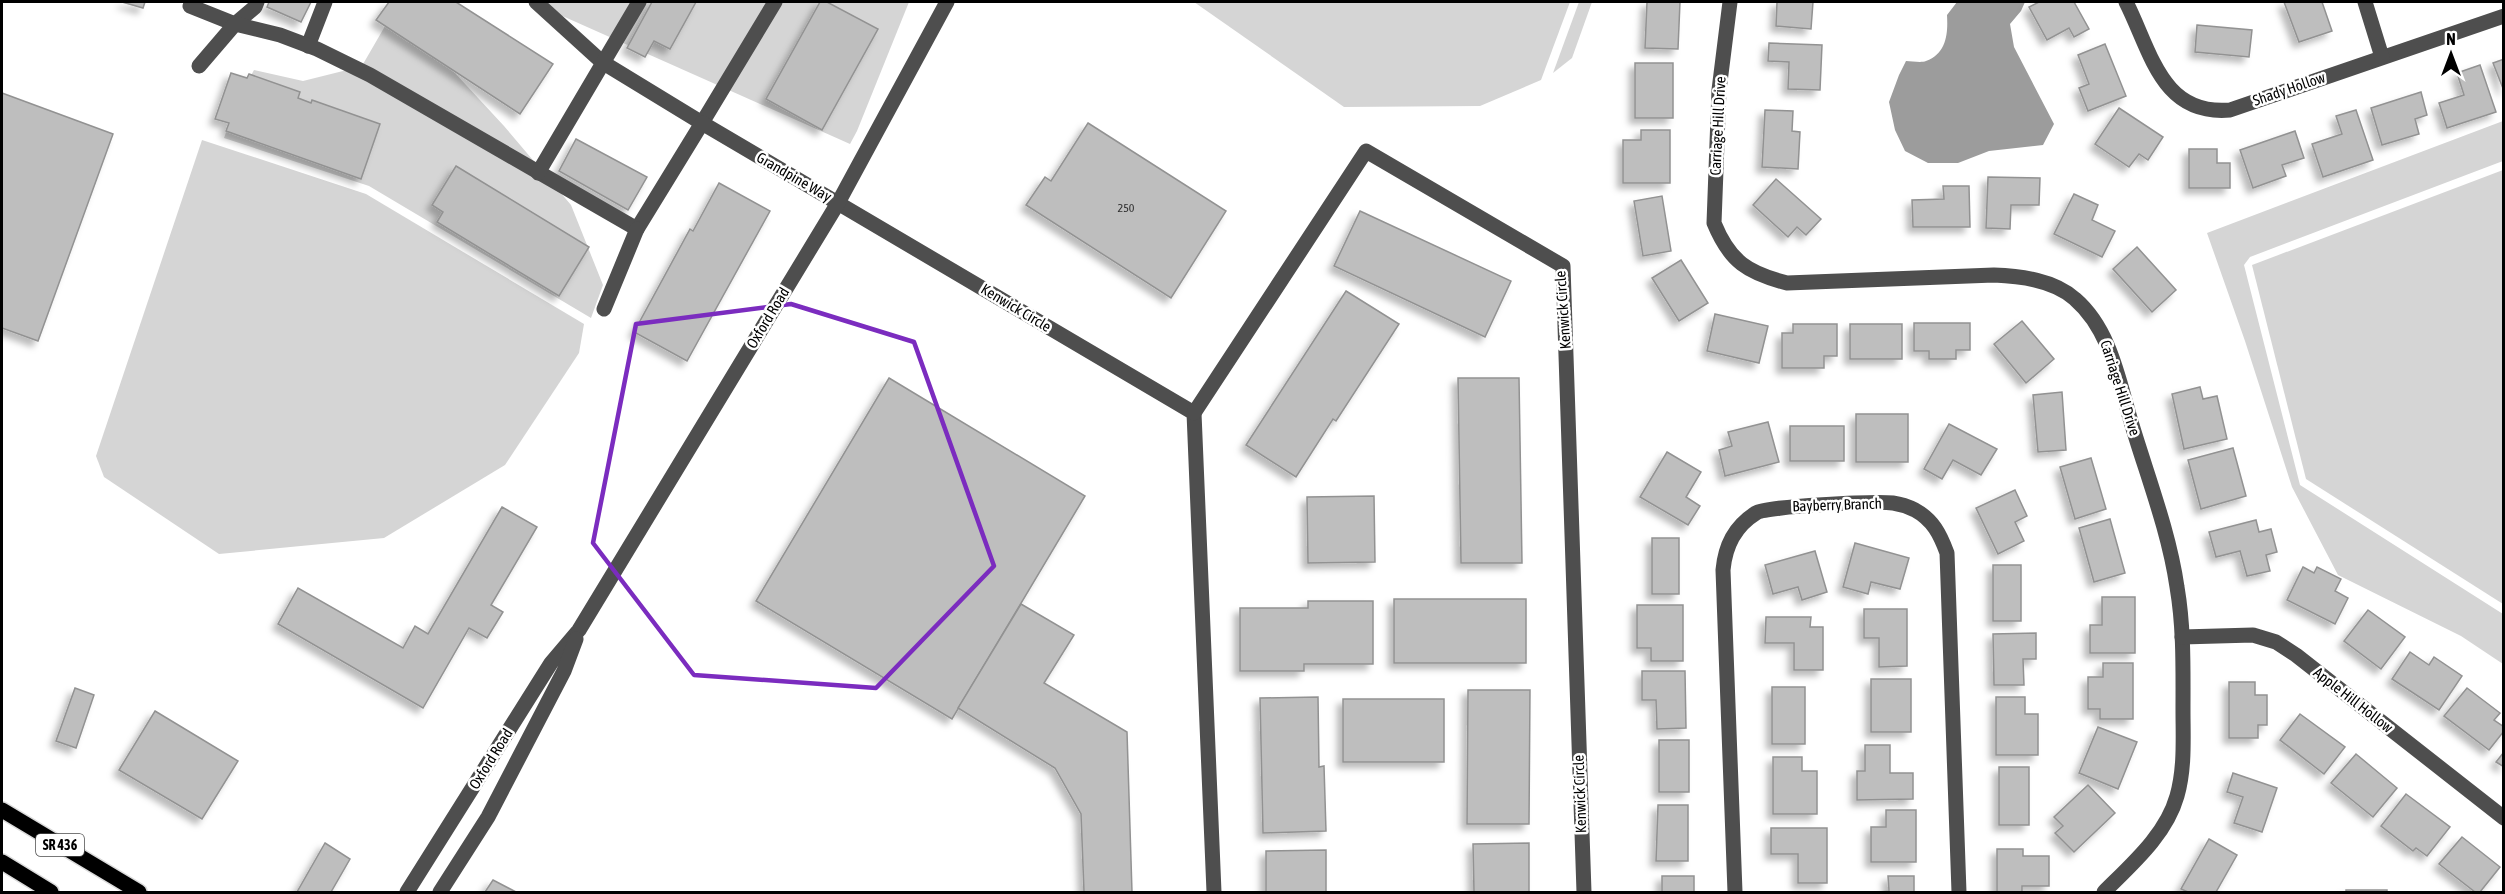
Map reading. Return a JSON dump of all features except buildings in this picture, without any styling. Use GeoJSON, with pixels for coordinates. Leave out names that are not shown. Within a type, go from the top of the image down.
{"type":"FeatureCollection","features":[{"type":"Feature","properties":{"kind":"main road","name":"SR 436"},"geometry":{"type":"LineString","coordinates":[[2,810],[139,892]]}},
{"type":"Feature","properties":{"kind":"main road"},"geometry":{"type":"LineString","coordinates":[[2,862],[51,892]]}},
{"type":"Feature","properties":{"kind":"street"},"geometry":{"type":"LineString","coordinates":[[192,2],[190,6],[235,24],[280,35],[370,75],[637,229]]}},
{"type":"Feature","properties":{"kind":"street"},"geometry":{"type":"LineString","coordinates":[[199,66],[257,2]]}},
{"type":"Feature","properties":{"kind":"street"},"geometry":{"type":"LineString","coordinates":[[308,46],[325,2]]}},
{"type":"Feature","properties":{"kind":"street","name":"Grandpine Way"},"geometry":{"type":"LineString","coordinates":[[536,2],[602,62],[838,203]]}},
{"type":"Feature","properties":{"kind":"street"},"geometry":{"type":"LineString","coordinates":[[538,172],[639,2]]}},
{"type":"Feature","properties":{"kind":"street"},"geometry":{"type":"LineString","coordinates":[[604,309],[637,229],[775,2]]}},
{"type":"Feature","properties":{"kind":"street","name":"Oxford Road"},"geometry":{"type":"LineString","coordinates":[[407,892],[551,663],[579,630],[838,203],[947,2]]}},
{"type":"Feature","properties":{"kind":"street","name":"Carriage Hill Drive"},"geometry":{"type":"LineString","coordinates":[[1730,2],[1719,90],[1713,200],[1714,223],[1721,241],[1738,263],[1762,276],[1787,283],[2019,276],[2053,285],[2075,298],[2102,330],[2170,550],[2178,588],[2182,638],[2183,764],[2177,796],[2165,824],[2145,851],[2104,892]]}},
{"type":"Feature","properties":{"kind":"street","name":"Shady Hollow"},"geometry":{"type":"LineString","coordinates":[[2126,2],[2157,70],[2175,95],[2188,103],[2212,112],[2230,110],[2504,16]]}},
{"type":"Feature","properties":{"kind":"street"},"geometry":{"type":"LineString","coordinates":[[2364,2],[2382,57]]}},
{"type":"Feature","properties":{"kind":"street","name":"Kenwick Circle"},"geometry":{"type":"LineString","coordinates":[[838,203],[1194,413],[1366,151],[1563,266],[1584,892]]}},
{"type":"Feature","properties":{"kind":"street"},"geometry":{"type":"LineString","coordinates":[[1194,413],[1214,892]]}},
{"type":"Feature","properties":{"kind":"street","name":"Bayberry Branch"},"geometry":{"type":"LineString","coordinates":[[1735,892],[1723,570],[1725,549],[1738,530],[1757,512],[1782,507],[1892,503],[1914,509],[1930,521],[1939,532],[1947,553],[1959,892]]}},
{"type":"Feature","properties":{"kind":"street","name":"Oxford Road"},"geometry":{"type":"LineString","coordinates":[[440,892],[488,817],[564,671],[579,630]]}},
{"type":"Feature","properties":{"kind":"street","name":"Apple Hill Hollow"},"geometry":{"type":"LineString","coordinates":[[2182,638],[2253,635],[2276,642],[2296,655],[2504,818]]}},
{"type":"Feature","properties":{"kind":"highlighted area"},"geometry":{"type":"Polygon","coordinates":[[[791,304],[914,342],[994,566],[876,688],[694,675],[593,543],[636,324],[791,304]]]}},
{"type":"Feature","properties":{"kind":"shaded area"},"geometry":{"type":"Polygon","coordinates":[[[531,2],[909,2],[850,144],[531,2]]]}},
{"type":"Feature","properties":{"kind":"shaded area"},"geometry":{"type":"Polygon","coordinates":[[[1194,2],[1570,2],[1541,80],[1480,106],[1344,107],[1194,2]]]}},
{"type":"Feature","properties":{"kind":"shaded area"},"geometry":{"type":"Polygon","coordinates":[[[1579,2],[1592,2],[1572,58],[1553,73],[1579,2]]]}},
{"type":"Feature","properties":{"kind":"shaded area"},"geometry":{"type":"Polygon","coordinates":[[[1957,2],[2025,2],[2010,24],[2014,47],[2054,124],[2043,145],[1989,151],[1958,163],[1928,163],[1905,151],[1895,130],[1889,102],[1906,61],[1926,61],[1942,48],[1947,29],[1947,15],[1957,2]]]}},
{"type":"Feature","properties":{"kind":"shaded area"},"geometry":{"type":"Polygon","coordinates":[[[388,21],[454,72],[504,126],[571,205],[603,285],[591,318],[369,186],[224,138],[237,101],[254,70],[303,81],[343,71],[359,71],[388,21]]]}},
{"type":"Feature","properties":{"kind":"shaded area"},"geometry":{"type":"Polygon","coordinates":[[[2503,121],[2503,161],[2250,257],[2244,265],[2300,485],[2503,614],[2503,664],[2461,636],[2338,575],[2292,487],[2207,233],[2503,121]]]}},
{"type":"Feature","properties":{"kind":"shaded area"},"geometry":{"type":"Polygon","coordinates":[[[202,140],[366,194],[584,324],[579,353],[505,465],[384,538],[219,554],[104,477],[96,456],[202,140]]]}},
{"type":"Feature","properties":{"kind":"shaded area"},"geometry":{"type":"Polygon","coordinates":[[[2503,170],[2503,604],[2306,479],[2252,265],[2503,170]]]}}]}
